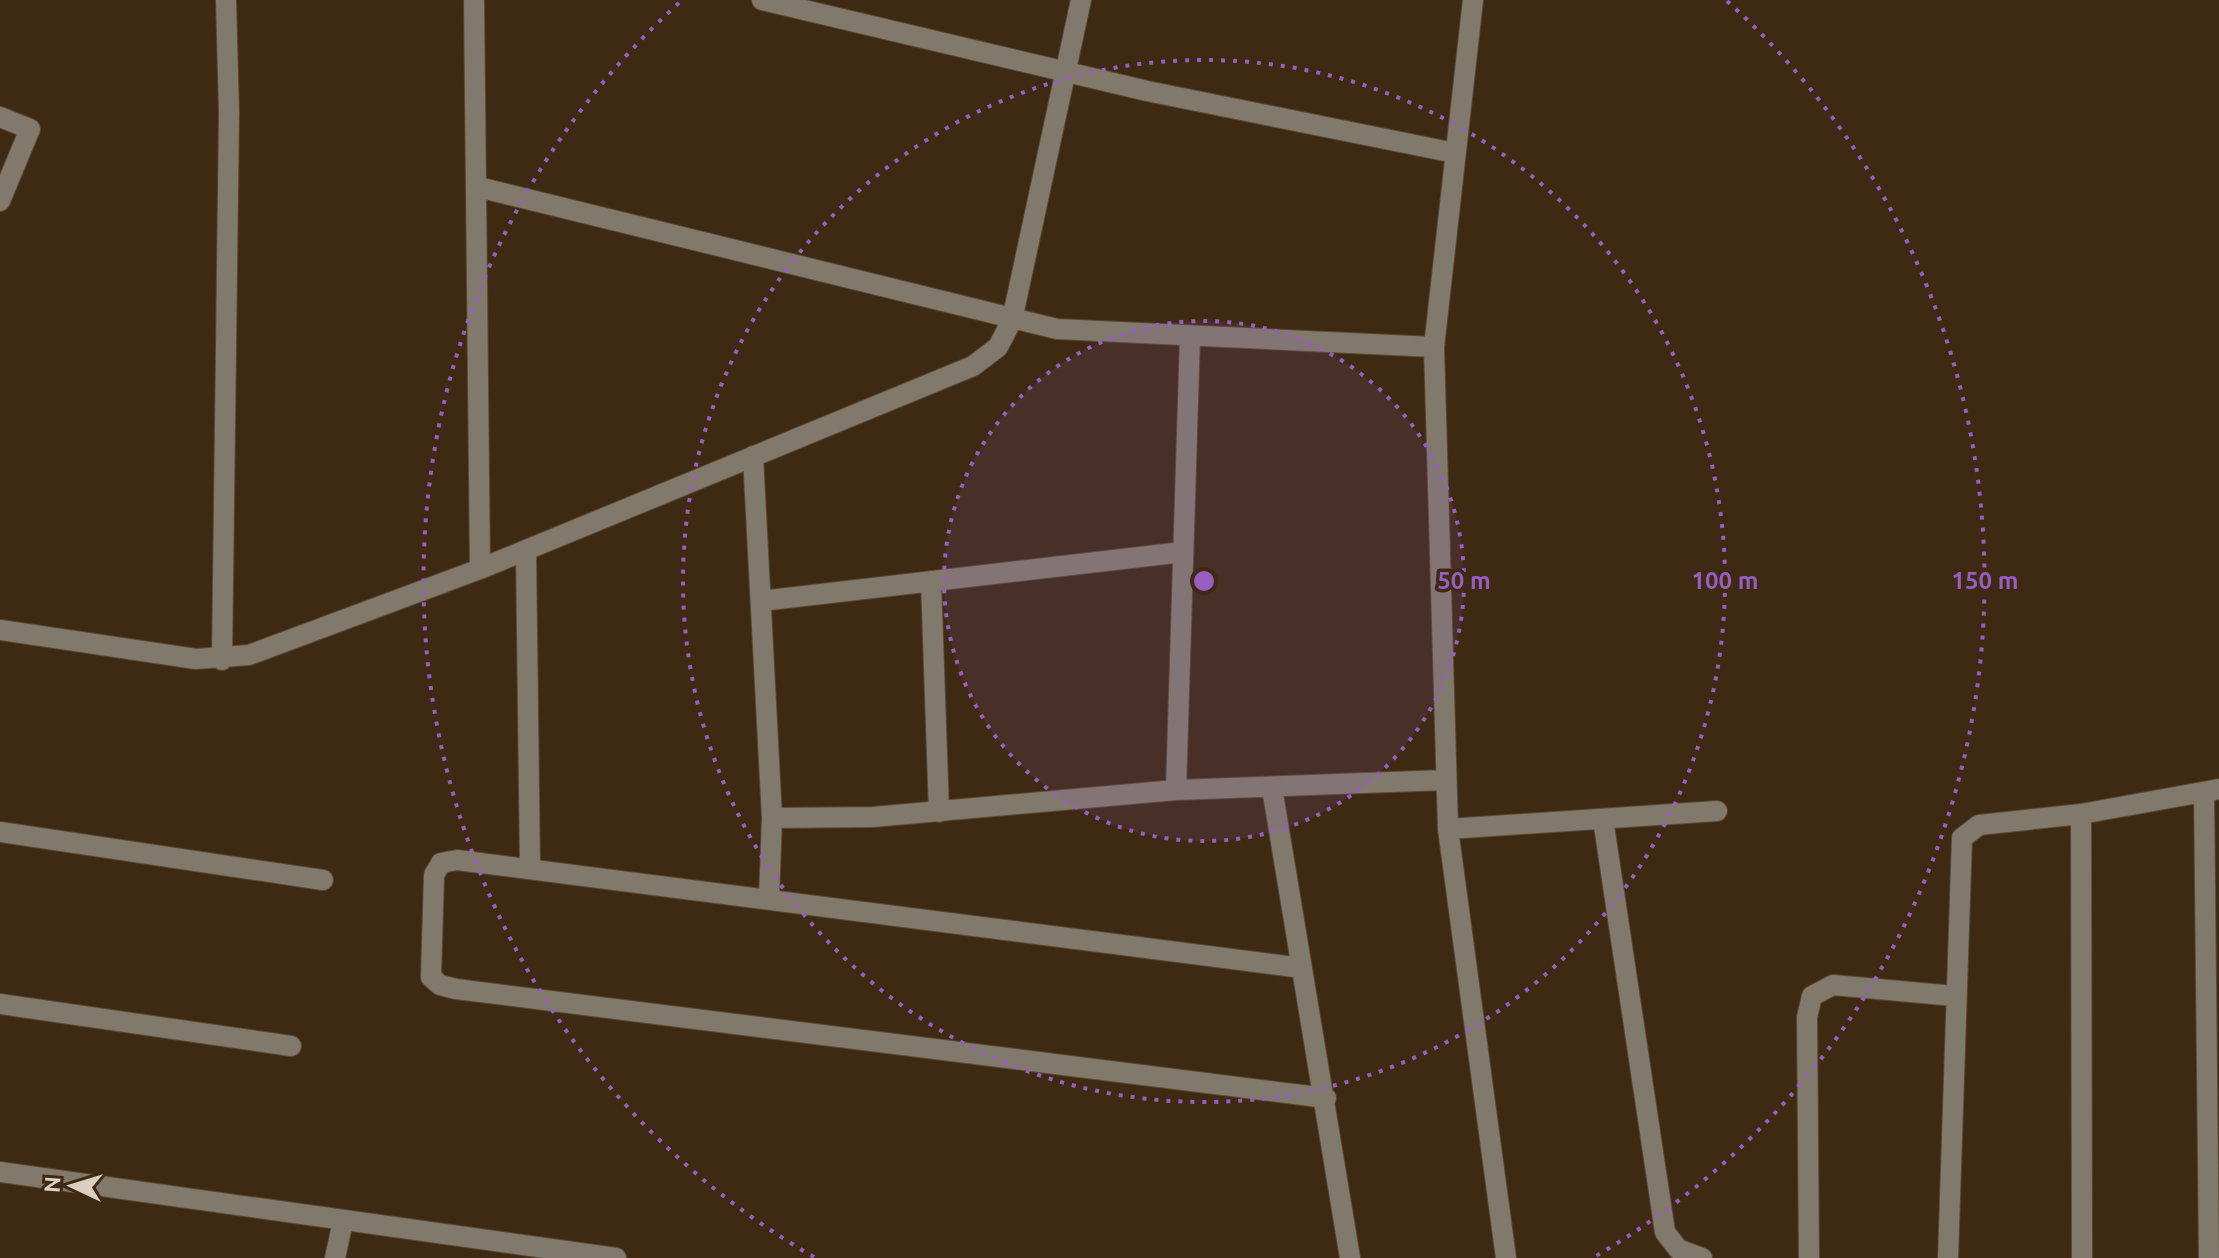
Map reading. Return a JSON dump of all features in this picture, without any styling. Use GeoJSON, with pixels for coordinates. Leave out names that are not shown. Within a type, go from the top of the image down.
{"type":"FeatureCollection","features":[{"type":"Feature","properties":{"kind":"street"},"geometry":{"type":"LineString","coordinates":[[222,660],[229,113],[226,0]]}},
{"type":"Feature","properties":{"kind":"street"},"geometry":{"type":"LineString","coordinates":[[474,0],[480,569]]}},
{"type":"Feature","properties":{"kind":"street"},"geometry":{"type":"LineString","coordinates":[[762,0],[1065,72],[1455,153]]}},
{"type":"Feature","properties":{"kind":"street"},"geometry":{"type":"LineString","coordinates":[[0,630],[196,659],[222,660],[284,643],[480,569],[973,366],[998,347],[1012,320],[1081,0]]}},
{"type":"Feature","properties":{"kind":"street"},"geometry":{"type":"LineString","coordinates":[[1473,0],[1434,347],[1445,780],[1448,829],[1506,1258]]}},
{"type":"Feature","properties":{"kind":"street"},"geometry":{"type":"LineString","coordinates":[[0,117],[30,129],[0,201]]}},
{"type":"Feature","properties":{"kind":"street"},"geometry":{"type":"LineString","coordinates":[[478,187],[1057,329],[1434,347]]}},
{"type":"Feature","properties":{"kind":"street"},"geometry":{"type":"LineString","coordinates":[[1176,790],[1190,336]]}},
{"type":"Feature","properties":{"kind":"street"},"geometry":{"type":"LineString","coordinates":[[753,456],[772,818],[769,898]]}},
{"type":"Feature","properties":{"kind":"street"},"geometry":{"type":"LineString","coordinates":[[526,550],[530,869]]}},
{"type":"Feature","properties":{"kind":"street"},"geometry":{"type":"LineString","coordinates":[[761,601],[1183,552]]}},
{"type":"Feature","properties":{"kind":"street"},"geometry":{"type":"LineString","coordinates":[[931,581],[939,812]]}},
{"type":"Feature","properties":{"kind":"street"},"geometry":{"type":"LineString","coordinates":[[772,818],[939,812],[1176,790],[1445,780]]}},
{"type":"Feature","properties":{"kind":"street"},"geometry":{"type":"LineString","coordinates":[[1272,788],[1326,1098],[1350,1258]]}},
{"type":"Feature","properties":{"kind":"street"},"geometry":{"type":"LineString","coordinates":[[1948,1258],[1962,838],[1968,830],[1979,825],[2081,814],[2212,791],[2209,1258]]}},
{"type":"Feature","properties":{"kind":"street"},"geometry":{"type":"LineString","coordinates":[[1448,829],[1717,811]]}},
{"type":"Feature","properties":{"kind":"street"},"geometry":{"type":"LineString","coordinates":[[2081,814],[2082,1258]]}},
{"type":"Feature","properties":{"kind":"street"},"geometry":{"type":"LineString","coordinates":[[1603,819],[1665,1232],[1678,1249],[1702,1258]]}},
{"type":"Feature","properties":{"kind":"street"},"geometry":{"type":"LineString","coordinates":[[0,832],[323,880]]}},
{"type":"Feature","properties":{"kind":"street"},"geometry":{"type":"LineString","coordinates":[[1302,968],[457,860],[441,863],[434,875],[429,961],[431,977],[440,985],[1326,1098]]}},
{"type":"Feature","properties":{"kind":"street"},"geometry":{"type":"LineString","coordinates":[[1809,1258],[1807,1017],[1812,996],[1833,985],[1955,996]]}},
{"type":"Feature","properties":{"kind":"street"},"geometry":{"type":"LineString","coordinates":[[0,1004],[291,1046]]}},
{"type":"Feature","properties":{"kind":"street"},"geometry":{"type":"LineString","coordinates":[[0,1172],[616,1258]]}},
{"type":"Feature","properties":{"kind":"street"},"geometry":{"type":"LineString","coordinates":[[335,1258],[343,1221]]}}]}
